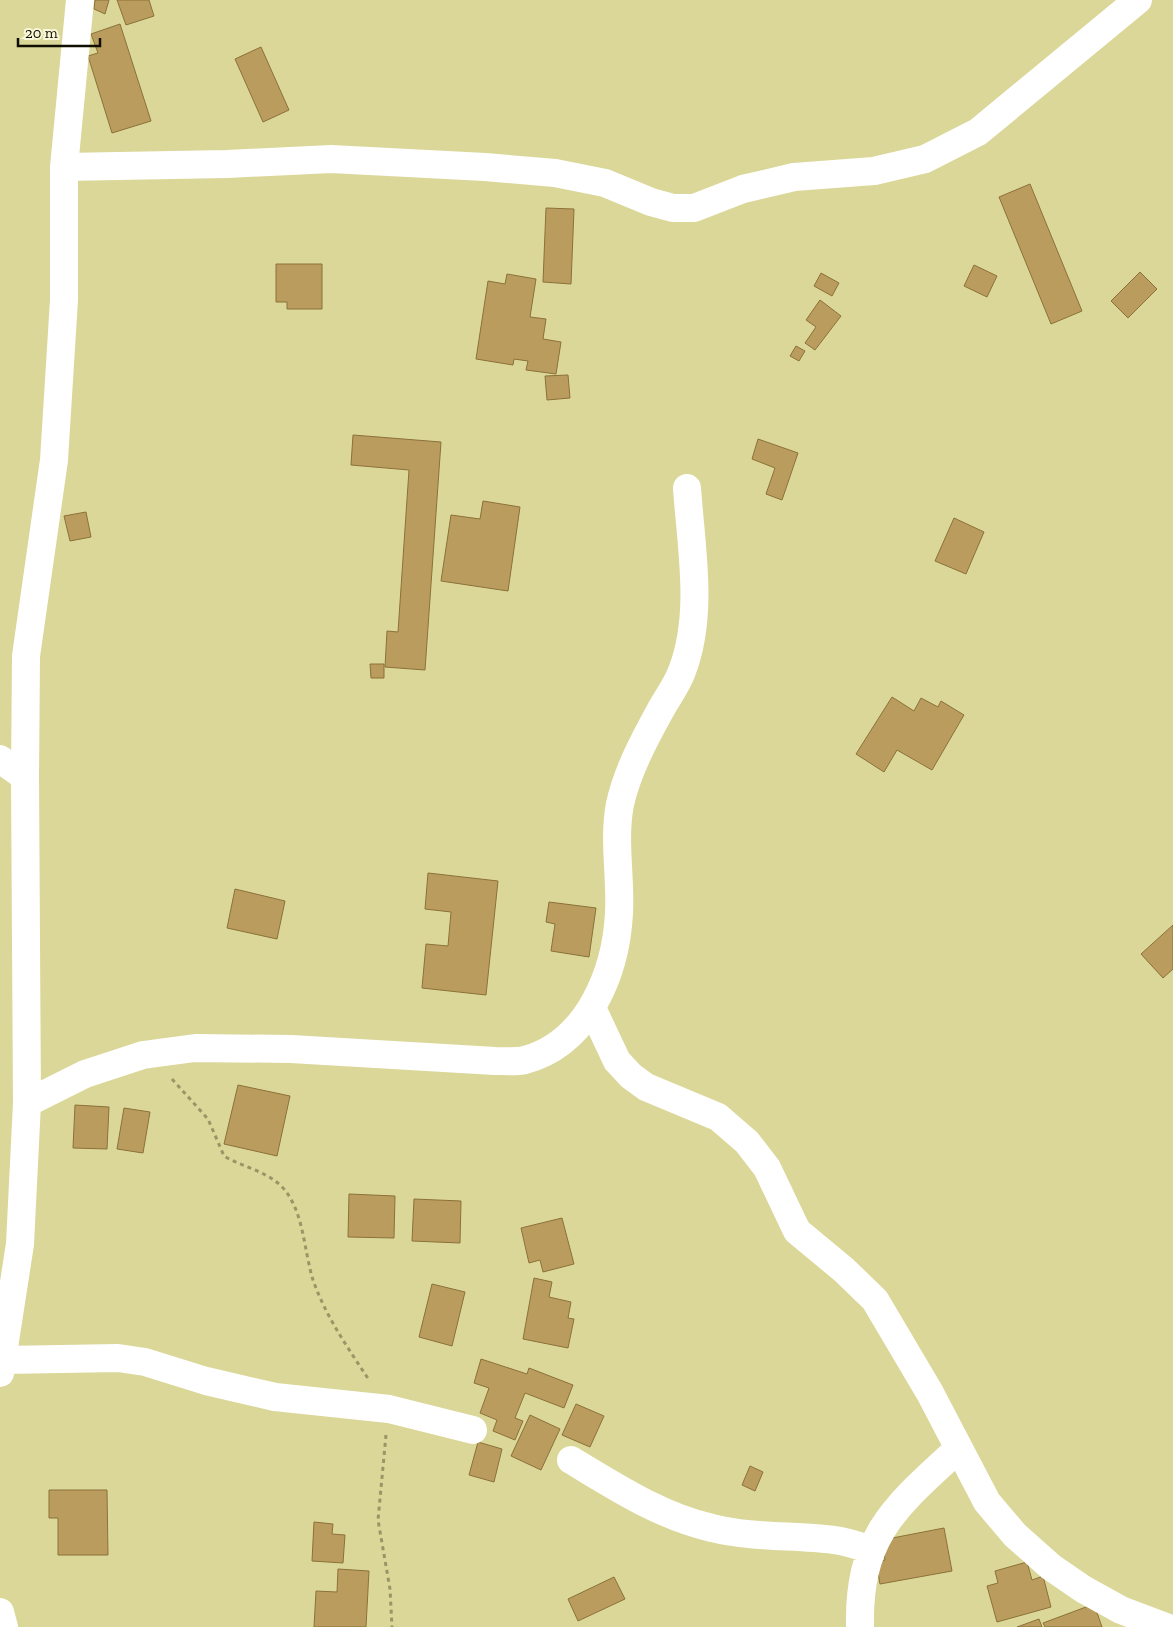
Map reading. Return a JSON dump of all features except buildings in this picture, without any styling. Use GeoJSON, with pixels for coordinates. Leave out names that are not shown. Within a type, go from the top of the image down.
{"type":"FeatureCollection","features":[{"type":"Feature","properties":{"kind":"street"},"geometry":{"type":"LineString","coordinates":[[80,0],[64,168],[64,300],[54,460],[26,656],[27,1103],[20,1244],[1,1366],[118,1358],[145,1362],[206,1381],[274,1397],[388,1409],[473,1430]]}},
{"type":"Feature","properties":{"kind":"street"},"geometry":{"type":"LineString","coordinates":[[64,168],[331,159],[485,167],[564,174],[605,183],[651,202],[673,208],[694,208],[743,189],[794,177],[874,171],[925,159],[978,132],[1138,0]]}},
{"type":"Feature","properties":{"kind":"street"},"geometry":{"type":"LineString","coordinates":[[27,1103],[85,1074],[143,1055],[195,1048],[291,1049],[426,1058],[495,1061],[524,1060],[548,1051],[570,1035],[592,1008],[610,969],[619,914],[617,827],[620,804],[629,774],[682,673],[690,645],[694,606],[687,488]]}},
{"type":"Feature","properties":{"kind":"street"},"geometry":{"type":"LineString","coordinates":[[0,758],[25,777]]}},
{"type":"Feature","properties":{"kind":"street"},"geometry":{"type":"LineString","coordinates":[[592,1008],[617,1061],[631,1076],[646,1087],[718,1117],[747,1142],[767,1168],[797,1231],[844,1270],[875,1300],[930,1393],[987,1502],[1015,1536],[1051,1567],[1083,1589],[1121,1610],[1166,1627]]}},
{"type":"Feature","properties":{"kind":"street"},"geometry":{"type":"LineString","coordinates":[[860,1627],[865,1573],[871,1550],[879,1532],[902,1500],[958,1448]]}},
{"type":"Feature","properties":{"kind":"street"},"geometry":{"type":"LineString","coordinates":[[571,1460],[633,1498],[689,1522],[713,1529],[745,1534],[836,1540],[871,1550]]}},
{"type":"Feature","properties":{"kind":"street"},"geometry":{"type":"LineString","coordinates":[[0,1612],[4,1627]]}},
{"type":"Feature","properties":{"kind":"path"},"geometry":{"type":"LineString","coordinates":[[143,1055],[168,1075],[200,1108],[214,1129],[224,1156],[260,1171],[284,1190],[299,1221],[314,1280],[328,1317],[388,1409],[378,1520],[390,1588],[392,1627]]}}]}
